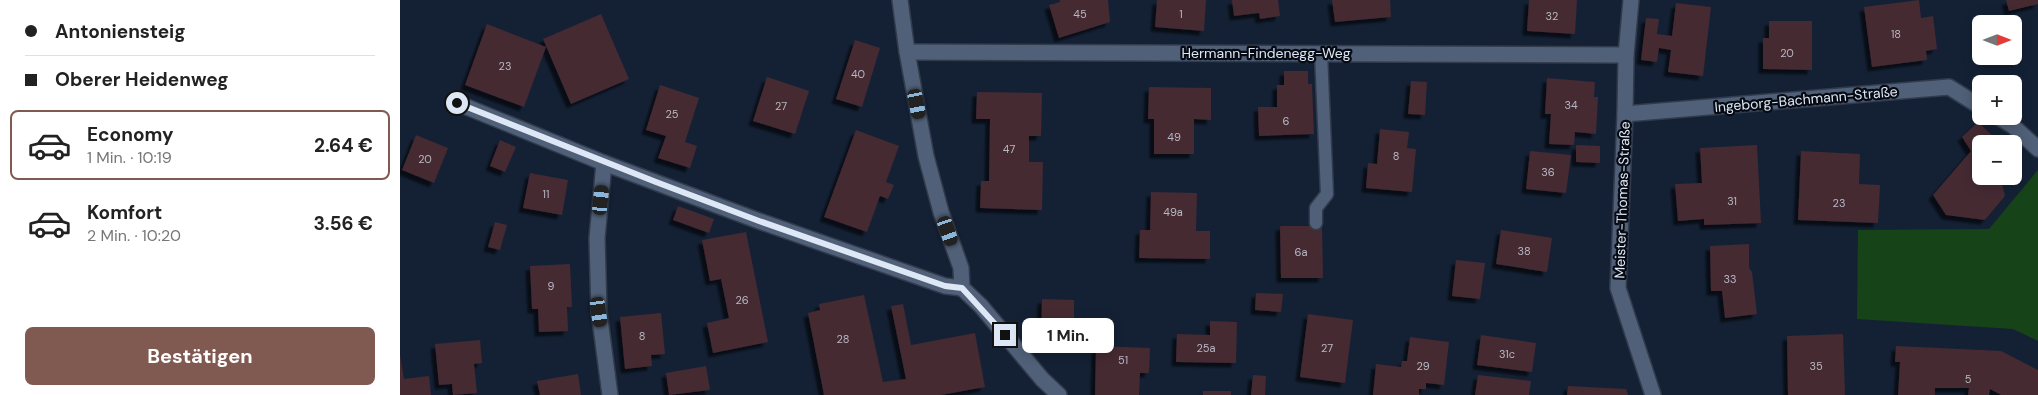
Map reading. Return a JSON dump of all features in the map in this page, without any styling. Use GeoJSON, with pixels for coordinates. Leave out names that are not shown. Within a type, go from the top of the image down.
{"type":"FeatureCollection","features":[{"type":"Feature","properties":{"kind":"street"},"geometry":{"type":"LineString","coordinates":[[900,0],[907,52],[926,156],[941,212],[961,268],[962,288]]}},
{"type":"Feature","properties":{"kind":"street","name":"Meister-Thomas-Straße"},"geometry":{"type":"LineString","coordinates":[[1631,0],[1626,55],[1618,288],[1653,395]]}},
{"type":"Feature","properties":{"kind":"street","name":"Hermann-Findenegg-Weg"},"geometry":{"type":"LineString","coordinates":[[907,52],[1321,53],[1457,56],[1626,55]]}},
{"type":"Feature","properties":{"kind":"street","name":"Ingeborg-Bachmann-Straße"},"geometry":{"type":"LineString","coordinates":[[1625,114],[1949,87],[1972,101]]}},
{"type":"Feature","properties":{"kind":"street"},"geometry":{"type":"LineString","coordinates":[[457,103],[604,163],[768,224],[945,286],[962,288],[981,306],[1042,379],[1059,395]]}},
{"type":"Feature","properties":{"kind":"street"},"geometry":{"type":"LineString","coordinates":[[2011,125],[2038,149]]}},
{"type":"Feature","properties":{"kind":"street"},"geometry":{"type":"LineString","coordinates":[[604,163],[597,238],[598,284],[599,312],[610,395]]}},
{"type":"Feature","properties":{"kind":"lane"},"geometry":{"type":"LineString","coordinates":[[1316,223],[1316,208],[1327,194],[1321,53]]}},
{"type":"Feature","properties":{"kind":"green space"},"geometry":{"type":"Polygon","coordinates":[[[2038,170],[2038,341],[2013,329],[1857,319],[1858,230],[1989,229],[2038,170]]]}},
{"type":"Feature","properties":{"kind":"building"},"geometry":{"type":"Polygon","coordinates":[[[1060,0],[1108,0],[1110,22],[1059,38],[1049,5],[1060,2],[1060,0]]]}},
{"type":"Feature","properties":{"kind":"building"},"geometry":{"type":"Polygon","coordinates":[[[1157,0],[1206,0],[1204,31],[1155,27],[1157,0]]]}},
{"type":"Feature","properties":{"kind":"building"},"geometry":{"type":"Polygon","coordinates":[[[1232,0],[1278,0],[1280,16],[1260,19],[1259,13],[1234,16],[1232,0]]]}},
{"type":"Feature","properties":{"kind":"building"},"geometry":{"type":"Polygon","coordinates":[[[1332,0],[1390,0],[1391,17],[1335,22],[1332,0]]]}},
{"type":"Feature","properties":{"kind":"building"},"geometry":{"type":"Polygon","coordinates":[[[1529,0],[1577,0],[1575,34],[1527,31],[1529,0]]]}},
{"type":"Feature","properties":{"kind":"building"},"geometry":{"type":"Polygon","coordinates":[[[1919,0],[1921,18],[1933,16],[1937,49],[1926,51],[1927,60],[1872,67],[1864,7],[1919,0]]]}},
{"type":"Feature","properties":{"kind":"building"},"geometry":{"type":"Polygon","coordinates":[[[2006,0],[2038,0],[2038,4],[2009,11],[2006,0]]]}},
{"type":"Feature","properties":{"kind":"building"},"geometry":{"type":"Polygon","coordinates":[[[1676,3],[1711,7],[1703,76],[1668,72],[1671,50],[1659,48],[1657,62],[1641,60],[1646,18],[1659,19],[1657,34],[1672,36],[1676,3]]]}},
{"type":"Feature","properties":{"kind":"building"},"geometry":{"type":"Polygon","coordinates":[[[601,14],[629,79],[571,104],[543,39],[601,14]]]}},
{"type":"Feature","properties":{"kind":"building"},"geometry":{"type":"Polygon","coordinates":[[[1769,21],[1812,21],[1812,70],[1763,69],[1763,38],[1769,38],[1769,21]]]}},
{"type":"Feature","properties":{"kind":"building"},"geometry":{"type":"Polygon","coordinates":[[[487,24],[546,47],[524,107],[465,85],[487,24]]]}},
{"type":"Feature","properties":{"kind":"building"},"geometry":{"type":"Polygon","coordinates":[[[855,40],[880,48],[862,107],[836,99],[855,40]]]}},
{"type":"Feature","properties":{"kind":"building"},"geometry":{"type":"Polygon","coordinates":[[[1284,71],[1308,71],[1308,84],[1312,84],[1314,134],[1259,136],[1258,107],[1277,107],[1277,85],[1284,85],[1284,71]]]}},
{"type":"Feature","properties":{"kind":"building"},"geometry":{"type":"Polygon","coordinates":[[[767,77],[809,91],[795,134],[753,121],[767,77]]]}},
{"type":"Feature","properties":{"kind":"building"},"geometry":{"type":"Polygon","coordinates":[[[1547,78],[1595,82],[1594,97],[1598,97],[1596,134],[1575,132],[1574,145],[1549,144],[1551,114],[1545,114],[1547,78]]]}},
{"type":"Feature","properties":{"kind":"building"},"geometry":{"type":"Polygon","coordinates":[[[1411,81],[1427,82],[1425,115],[1408,114],[1411,81]]]}},
{"type":"Feature","properties":{"kind":"building"},"geometry":{"type":"Polygon","coordinates":[[[660,85],[699,98],[685,142],[697,146],[690,168],[658,158],[666,136],[646,130],[660,85]]]}},
{"type":"Feature","properties":{"kind":"building"},"geometry":{"type":"Polygon","coordinates":[[[1149,87],[1211,88],[1211,120],[1194,119],[1194,154],[1154,154],[1154,119],[1148,119],[1149,87]]]}},
{"type":"Feature","properties":{"kind":"building"},"geometry":{"type":"Polygon","coordinates":[[[977,92],[1042,93],[1041,136],[1029,136],[1029,162],[1043,162],[1042,210],[980,208],[981,181],[989,181],[990,119],[976,119],[977,92]]]}},
{"type":"Feature","properties":{"kind":"building"},"geometry":{"type":"Polygon","coordinates":[[[1975,125],[1981,125],[1992,135],[1972,135],[1972,185],[2002,185],[2005,196],[1985,220],[1946,215],[1933,195],[1971,151],[1962,137],[1975,125]]]}},
{"type":"Feature","properties":{"kind":"building"},"geometry":{"type":"Polygon","coordinates":[[[1380,129],[1409,132],[1407,148],[1416,149],[1412,192],[1366,188],[1368,163],[1377,164],[1380,129]]]}},
{"type":"Feature","properties":{"kind":"building"},"geometry":{"type":"Polygon","coordinates":[[[856,130],[899,146],[886,182],[894,185],[888,199],[880,196],[867,232],[824,217],[856,130]]]}},
{"type":"Feature","properties":{"kind":"building"},"geometry":{"type":"Polygon","coordinates":[[[416,135],[448,148],[434,183],[402,170],[416,135]]]}},
{"type":"Feature","properties":{"kind":"building"},"geometry":{"type":"Polygon","coordinates":[[[500,140],[516,147],[505,172],[490,166],[500,140]]]}},
{"type":"Feature","properties":{"kind":"building"},"geometry":{"type":"Polygon","coordinates":[[[1576,145],[1600,146],[1600,163],[1576,162],[1576,145]]]}},
{"type":"Feature","properties":{"kind":"building"},"geometry":{"type":"Polygon","coordinates":[[[1757,145],[1761,223],[1704,225],[1704,219],[1678,221],[1675,184],[1702,183],[1700,148],[1757,145]]]}},
{"type":"Feature","properties":{"kind":"building"},"geometry":{"type":"Polygon","coordinates":[[[1530,151],[1571,155],[1566,193],[1526,189],[1530,151]]]}},
{"type":"Feature","properties":{"kind":"building"},"geometry":{"type":"Polygon","coordinates":[[[1801,151],[1860,154],[1859,184],[1880,185],[1878,223],[1798,220],[1801,151]]]}},
{"type":"Feature","properties":{"kind":"building"},"geometry":{"type":"Polygon","coordinates":[[[530,173],[568,180],[562,215],[523,208],[530,173]]]}},
{"type":"Feature","properties":{"kind":"building"},"geometry":{"type":"Polygon","coordinates":[[[1151,192],[1197,193],[1196,231],[1210,231],[1210,259],[1139,258],[1140,230],[1150,230],[1151,192]]]}},
{"type":"Feature","properties":{"kind":"building"},"geometry":{"type":"Polygon","coordinates":[[[678,206],[714,219],[709,233],[673,220],[678,206]]]}},
{"type":"Feature","properties":{"kind":"building"},"geometry":{"type":"Polygon","coordinates":[[[495,222],[507,225],[500,250],[488,247],[495,222]]]}},
{"type":"Feature","properties":{"kind":"building"},"geometry":{"type":"Polygon","coordinates":[[[1280,226],[1322,226],[1323,278],[1281,278],[1280,226]]]}},
{"type":"Feature","properties":{"kind":"building"},"geometry":{"type":"Polygon","coordinates":[[[1501,230],[1552,238],[1547,272],[1496,264],[1501,230]]]}},
{"type":"Feature","properties":{"kind":"building"},"geometry":{"type":"Polygon","coordinates":[[[746,232],[768,342],[713,353],[707,323],[729,318],[721,279],[710,281],[702,240],[746,232]]]}},
{"type":"Feature","properties":{"kind":"building"},"geometry":{"type":"Polygon","coordinates":[[[1749,244],[1749,268],[1752,272],[1757,314],[1725,318],[1722,291],[1711,291],[1710,246],[1749,244]]]}},
{"type":"Feature","properties":{"kind":"building"},"geometry":{"type":"Polygon","coordinates":[[[1456,260],[1485,263],[1480,299],[1452,296],[1456,260]]]}},
{"type":"Feature","properties":{"kind":"building"},"geometry":{"type":"Polygon","coordinates":[[[570,264],[572,307],[567,307],[568,331],[539,332],[538,309],[532,309],[530,266],[570,264]]]}},
{"type":"Feature","properties":{"kind":"building"},"geometry":{"type":"Polygon","coordinates":[[[1256,293],[1283,294],[1281,312],[1255,310],[1256,293]]]}},
{"type":"Feature","properties":{"kind":"building"},"geometry":{"type":"Polygon","coordinates":[[[864,295],[883,382],[906,379],[891,306],[903,304],[911,345],[975,333],[985,387],[941,395],[824,395],[808,313],[820,310],[819,304],[864,295]]]}},
{"type":"Feature","properties":{"kind":"building"},"geometry":{"type":"Polygon","coordinates":[[[1042,299],[1074,300],[1074,344],[1041,343],[1042,299]]]}},
{"type":"Feature","properties":{"kind":"building"},"geometry":{"type":"Polygon","coordinates":[[[661,313],[665,354],[651,355],[652,366],[625,369],[620,317],[661,313]]]}},
{"type":"Feature","properties":{"kind":"building"},"geometry":{"type":"Polygon","coordinates":[[[1308,314],[1353,320],[1345,383],[1300,377],[1308,314]]]}},
{"type":"Feature","properties":{"kind":"building"},"geometry":{"type":"Polygon","coordinates":[[[1210,321],[1237,322],[1236,363],[1176,362],[1177,334],[1210,335],[1210,321]]]}},
{"type":"Feature","properties":{"kind":"building"},"geometry":{"type":"Polygon","coordinates":[[[1843,334],[1845,395],[1788,395],[1787,336],[1843,334]]]}},
{"type":"Feature","properties":{"kind":"building"},"geometry":{"type":"Polygon","coordinates":[[[1481,335],[1536,343],[1532,372],[1477,365],[1481,335]]]}},
{"type":"Feature","properties":{"kind":"building"},"geometry":{"type":"Polygon","coordinates":[[[1410,337],[1449,342],[1444,385],[1426,383],[1426,389],[1419,389],[1419,395],[1373,395],[1376,364],[1401,367],[1402,361],[1407,361],[1410,337]]]}},
{"type":"Feature","properties":{"kind":"building"},"geometry":{"type":"Polygon","coordinates":[[[480,340],[482,363],[474,364],[477,393],[453,395],[452,384],[439,385],[435,344],[480,340]]]}},
{"type":"Feature","properties":{"kind":"building"},"geometry":{"type":"Polygon","coordinates":[[[1096,346],[1150,348],[1149,373],[1140,373],[1139,395],[1095,395],[1096,346]]]}},
{"type":"Feature","properties":{"kind":"building"},"geometry":{"type":"Polygon","coordinates":[[[1896,346],[2001,351],[2038,370],[2038,395],[2001,395],[1990,389],[1989,395],[1968,395],[1969,388],[1935,388],[1935,395],[1898,395],[1900,362],[1895,362],[1896,346]]]}},
{"type":"Feature","properties":{"kind":"building"},"geometry":{"type":"Polygon","coordinates":[[[400,355],[404,379],[429,376],[431,395],[400,395],[400,355]]]}},
{"type":"Feature","properties":{"kind":"building"},"geometry":{"type":"Polygon","coordinates":[[[706,366],[710,390],[669,395],[666,373],[706,366]]]}},
{"type":"Feature","properties":{"kind":"building"},"geometry":{"type":"Polygon","coordinates":[[[578,374],[581,395],[540,395],[537,381],[578,374]]]}},
{"type":"Feature","properties":{"kind":"building"},"geometry":{"type":"Polygon","coordinates":[[[1253,375],[1266,376],[1265,395],[1251,395],[1253,375]]]}},
{"type":"Feature","properties":{"kind":"building"},"geometry":{"type":"Polygon","coordinates":[[[1478,375],[1531,381],[1529,395],[1475,395],[1478,375]]]}},
{"type":"Feature","properties":{"kind":"building"},"geometry":{"type":"Polygon","coordinates":[[[1568,386],[1626,389],[1628,395],[1567,395],[1568,386]]]}},
{"type":"Feature","properties":{"kind":"building"},"geometry":{"type":"Polygon","coordinates":[[[1203,391],[1231,391],[1231,395],[1203,395],[1203,391]]]}},
{"type":"Feature","properties":{"kind":"route"},"geometry":{"type":"LineString","coordinates":[[457,103],[604,163],[759,221],[945,286],[962,288],[981,306],[1005,335]]}}]}
